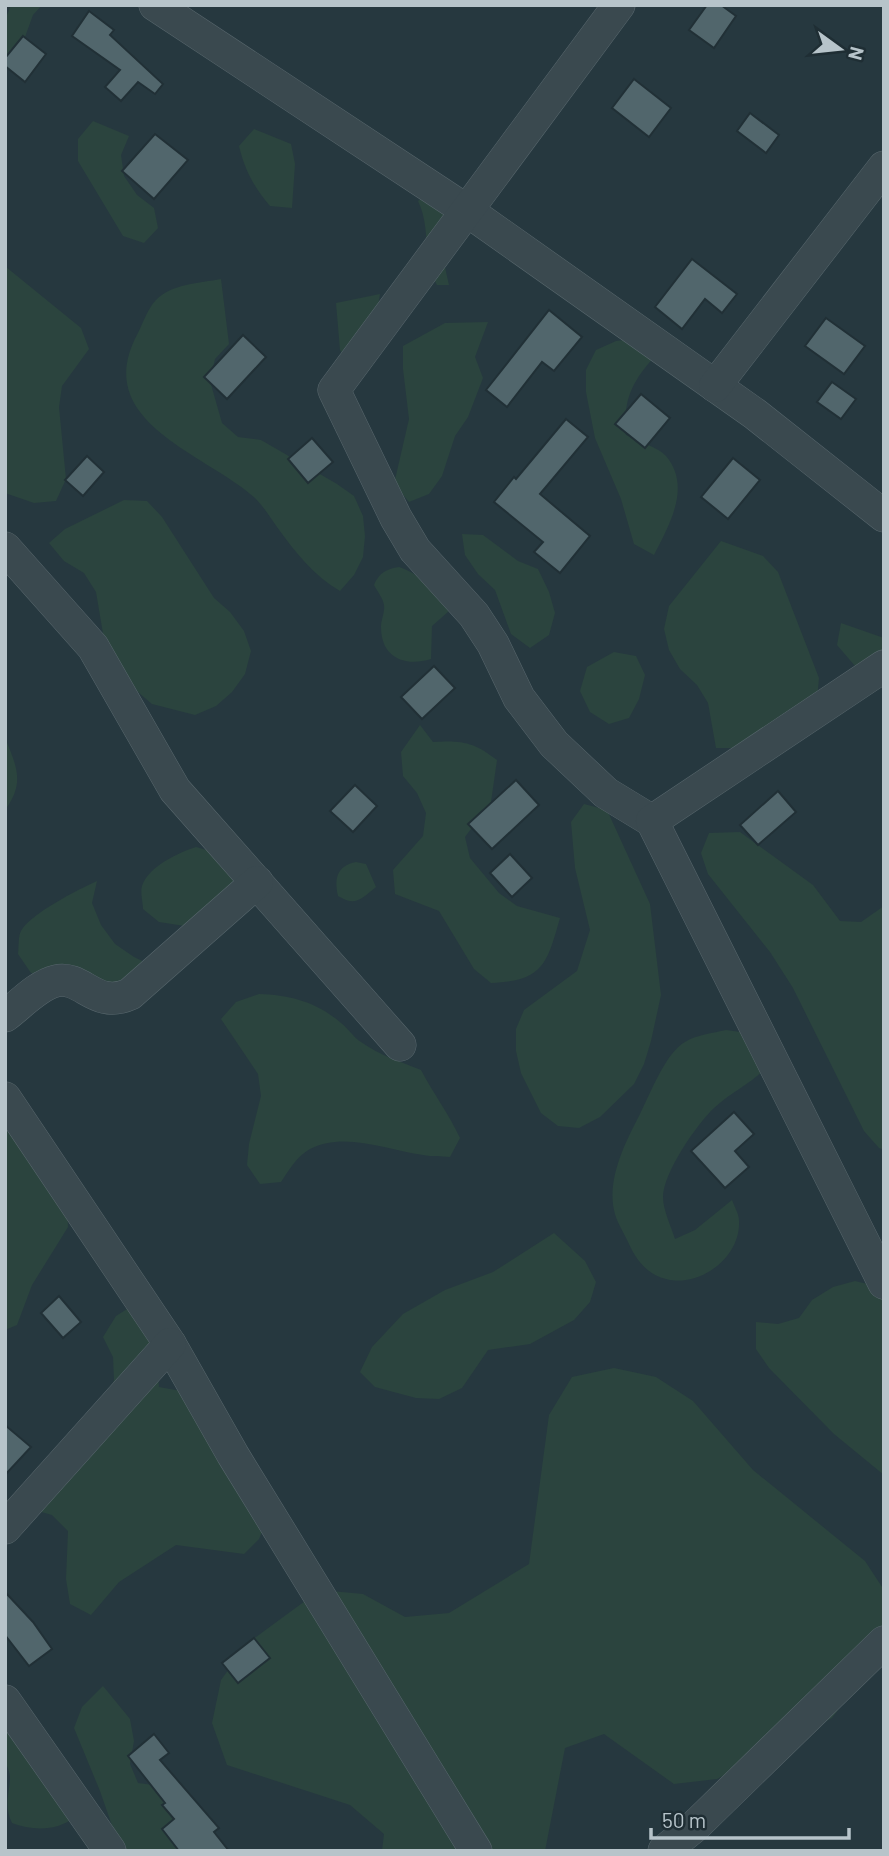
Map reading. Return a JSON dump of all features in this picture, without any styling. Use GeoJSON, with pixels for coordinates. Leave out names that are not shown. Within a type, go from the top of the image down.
{"type":"FeatureCollection","features":[{"type":"Feature","properties":{"kind":"street"},"geometry":{"type":"LineString","coordinates":[[619,5],[334,390],[396,518],[415,550],[474,615],[493,644],[519,698],[554,744],[606,793],[652,821],[883,1280]]}},
{"type":"Feature","properties":{"kind":"street"},"geometry":{"type":"LineString","coordinates":[[172,10],[468,211],[755,414],[884,516]]}},
{"type":"Feature","properties":{"kind":"street"},"geometry":{"type":"LineString","coordinates":[[715,387],[884,167]]}},
{"type":"Feature","properties":{"kind":"street"},"geometry":{"type":"LineString","coordinates":[[5,548],[93,647],[175,790],[400,1045]]}},
{"type":"Feature","properties":{"kind":"street"},"geometry":{"type":"LineString","coordinates":[[652,821],[884,666]]}},
{"type":"Feature","properties":{"kind":"street"},"geometry":{"type":"LineString","coordinates":[[5,1016],[48,984],[59,980],[68,981],[107,999],[117,1000],[130,994],[257,882]]}},
{"type":"Feature","properties":{"kind":"street"},"geometry":{"type":"LineString","coordinates":[[5,1098],[170,1344],[233,1455],[476,1851]]}},
{"type":"Feature","properties":{"kind":"street"},"geometry":{"type":"LineString","coordinates":[[5,1528],[170,1344]]}},
{"type":"Feature","properties":{"kind":"street"},"geometry":{"type":"LineString","coordinates":[[664,1851],[695,1826],[884,1642]]}},
{"type":"Feature","properties":{"kind":"street"},"geometry":{"type":"LineString","coordinates":[[5,1701],[110,1851]]}},
{"type":"Feature","properties":{"kind":"green space"},"geometry":{"type":"Polygon","coordinates":[[[11,5],[42,5],[33,15],[21,48],[5,57],[5,20],[11,5]]]}},
{"type":"Feature","properties":{"kind":"green space"},"geometry":{"type":"Polygon","coordinates":[[[93,121],[129,136],[121,155],[124,176],[137,195],[154,208],[158,228],[144,243],[123,236],[78,161],[78,139],[93,121]]]}},
{"type":"Feature","properties":{"kind":"green space"},"geometry":{"type":"Polygon","coordinates":[[[254,129],[291,144],[295,164],[292,208],[270,206],[247,171],[239,146],[254,129]]]}},
{"type":"Feature","properties":{"kind":"green space"},"geometry":{"type":"Polygon","coordinates":[[[427,194],[456,204],[444,263],[449,285],[437,285],[432,274],[424,221],[418,201],[427,194]]]}},
{"type":"Feature","properties":{"kind":"green space"},"geometry":{"type":"Polygon","coordinates":[[[6,267],[81,328],[89,349],[62,386],[59,407],[66,479],[56,501],[34,503],[5,493],[6,267]]]}},
{"type":"Feature","properties":{"kind":"green space"},"geometry":{"type":"Polygon","coordinates":[[[221,279],[229,344],[215,359],[210,381],[222,423],[238,437],[261,440],[354,496],[363,516],[363,557],[354,575],[340,591],[306,563],[255,498],[159,432],[140,412],[129,390],[127,364],[153,303],[178,287],[221,279]]]}},
{"type":"Feature","properties":{"kind":"green space"},"geometry":{"type":"Polygon","coordinates":[[[380,294],[376,317],[352,369],[340,350],[336,303],[380,294]]]}},
{"type":"Feature","properties":{"kind":"green space"},"geometry":{"type":"Polygon","coordinates":[[[488,322],[475,357],[483,378],[468,417],[455,436],[442,476],[429,494],[409,502],[394,484],[409,419],[403,346],[445,323],[488,322]]]}},
{"type":"Feature","properties":{"kind":"green space"},"geometry":{"type":"Polygon","coordinates":[[[639,338],[654,357],[639,375],[630,393],[626,412],[626,435],[666,456],[674,468],[678,493],[671,519],[654,555],[634,544],[621,499],[595,438],[586,392],[586,370],[596,350],[616,341],[639,338]]]}},
{"type":"Feature","properties":{"kind":"green space"},"geometry":{"type":"Polygon","coordinates":[[[124,500],[147,501],[162,517],[214,598],[230,612],[244,631],[251,651],[245,674],[232,692],[216,706],[195,715],[152,704],[118,675],[107,657],[96,592],[84,573],[64,561],[49,543],[65,529],[124,500]]]}},
{"type":"Feature","properties":{"kind":"green space"},"geometry":{"type":"Polygon","coordinates":[[[462,534],[483,535],[518,561],[538,569],[555,613],[549,635],[530,648],[511,634],[495,590],[478,574],[465,555],[462,534]]]}},
{"type":"Feature","properties":{"kind":"green space"},"geometry":{"type":"Polygon","coordinates":[[[721,541],[763,556],[778,572],[819,678],[817,700],[739,748],[716,748],[708,703],[697,685],[680,669],[669,650],[664,629],[669,606],[721,541]]]}},
{"type":"Feature","properties":{"kind":"green space"},"geometry":{"type":"Polygon","coordinates":[[[399,567],[428,584],[449,611],[432,626],[431,659],[412,662],[396,658],[385,646],[382,638],[384,605],[374,585],[384,572],[399,567]]]}},
{"type":"Feature","properties":{"kind":"green space"},"geometry":{"type":"Polygon","coordinates":[[[841,623],[884,638],[884,684],[868,681],[837,645],[841,623]]]}},
{"type":"Feature","properties":{"kind":"green space"},"geometry":{"type":"Polygon","coordinates":[[[614,652],[636,656],[645,675],[639,699],[629,718],[609,724],[590,712],[580,691],[587,667],[614,652]]]}},
{"type":"Feature","properties":{"kind":"green space"},"geometry":{"type":"Polygon","coordinates":[[[420,725],[433,742],[452,741],[467,744],[481,749],[497,760],[491,802],[465,837],[470,858],[499,893],[517,906],[560,918],[546,958],[533,973],[522,978],[491,983],[474,969],[439,911],[395,894],[393,870],[423,836],[426,813],[417,793],[403,776],[401,752],[420,725]]]}},
{"type":"Feature","properties":{"kind":"green space"},"geometry":{"type":"Polygon","coordinates":[[[5,738],[16,766],[17,783],[5,810],[5,738]]]}},
{"type":"Feature","properties":{"kind":"green space"},"geometry":{"type":"Polygon","coordinates":[[[584,804],[607,810],[650,904],[661,995],[651,1041],[634,1084],[600,1117],[579,1128],[558,1126],[541,1113],[521,1073],[516,1051],[516,1029],[524,1010],[577,971],[590,930],[575,868],[571,822],[584,804]]]}},
{"type":"Feature","properties":{"kind":"green space"},"geometry":{"type":"Polygon","coordinates":[[[740,832],[813,885],[840,921],[861,922],[884,906],[884,1150],[864,1131],[793,988],[770,952],[708,874],[701,853],[709,833],[740,832]]]}},
{"type":"Feature","properties":{"kind":"green space"},"geometry":{"type":"Polygon","coordinates":[[[196,847],[217,853],[249,887],[204,929],[159,922],[143,909],[142,886],[157,866],[196,847]]]}},
{"type":"Feature","properties":{"kind":"green space"},"geometry":{"type":"Polygon","coordinates":[[[356,862],[366,864],[376,887],[358,900],[349,901],[338,896],[337,878],[345,866],[356,862]]]}},
{"type":"Feature","properties":{"kind":"green space"},"geometry":{"type":"Polygon","coordinates":[[[97,881],[92,903],[101,925],[115,944],[155,967],[163,987],[143,998],[31,973],[18,954],[20,933],[26,924],[56,903],[97,881]]]}},
{"type":"Feature","properties":{"kind":"green space"},"geometry":{"type":"Polygon","coordinates":[[[259,994],[292,998],[313,1005],[344,1025],[368,1047],[421,1070],[460,1138],[450,1157],[426,1156],[366,1143],[337,1142],[323,1144],[305,1152],[281,1182],[260,1184],[247,1165],[249,1144],[261,1096],[258,1074],[221,1019],[236,1002],[259,994]]]}},
{"type":"Feature","properties":{"kind":"green space"},"geometry":{"type":"Polygon","coordinates":[[[726,1030],[748,1033],[766,1068],[720,1103],[699,1125],[669,1175],[663,1197],[675,1239],[695,1230],[732,1200],[739,1218],[738,1234],[726,1258],[705,1274],[679,1281],[666,1279],[648,1270],[639,1261],[618,1223],[613,1198],[615,1173],[629,1136],[671,1055],[689,1040],[726,1030]]]}},
{"type":"Feature","properties":{"kind":"green space"},"geometry":{"type":"Polygon","coordinates":[[[5,1098],[67,1205],[68,1227],[32,1285],[17,1325],[5,1330],[5,1098]]]}},
{"type":"Feature","properties":{"kind":"green space"},"geometry":{"type":"Polygon","coordinates":[[[554,1233],[585,1261],[596,1282],[590,1302],[574,1320],[530,1344],[488,1350],[462,1388],[439,1399],[416,1398],[375,1387],[360,1372],[372,1347],[403,1314],[445,1290],[493,1272],[554,1233]]]}},
{"type":"Feature","properties":{"kind":"green space"},"geometry":{"type":"Polygon","coordinates":[[[855,1281],[876,1286],[884,1292],[884,1475],[834,1434],[769,1368],[756,1349],[756,1322],[778,1324],[799,1318],[812,1300],[833,1287],[855,1281]]]}},
{"type":"Feature","properties":{"kind":"green space"},"geometry":{"type":"Polygon","coordinates":[[[135,1304],[155,1345],[159,1387],[181,1391],[268,1518],[259,1539],[244,1554],[176,1545],[119,1582],[91,1615],[70,1604],[66,1579],[68,1531],[52,1515],[31,1509],[77,1465],[95,1452],[114,1380],[113,1357],[103,1337],[116,1316],[135,1304]]]}},
{"type":"Feature","properties":{"kind":"green space"},"geometry":{"type":"Polygon","coordinates":[[[614,1368],[656,1377],[693,1401],[753,1470],[865,1561],[884,1590],[884,1648],[832,1718],[717,1779],[674,1784],[604,1734],[565,1748],[545,1851],[382,1851],[384,1834],[350,1805],[227,1765],[212,1723],[221,1680],[248,1643],[320,1590],[363,1594],[405,1617],[449,1613],[529,1564],[549,1415],[572,1377],[614,1368]]]}},
{"type":"Feature","properties":{"kind":"green space"},"geometry":{"type":"Polygon","coordinates":[[[103,1686],[130,1719],[134,1741],[130,1764],[138,1783],[161,1786],[178,1827],[181,1851],[124,1851],[117,1840],[74,1728],[82,1707],[103,1686]]]}},
{"type":"Feature","properties":{"kind":"green space"},"geometry":{"type":"Polygon","coordinates":[[[5,1728],[74,1817],[68,1822],[45,1828],[12,1823],[8,1806],[10,1773],[4,1754],[5,1728]]]}},
{"type":"Feature","properties":{"kind":"building"},"geometry":{"type":"Polygon","coordinates":[[[707,5],[721,5],[736,16],[714,48],[689,30],[707,5]]]}},
{"type":"Feature","properties":{"kind":"building"},"geometry":{"type":"Polygon","coordinates":[[[89,11],[114,30],[110,35],[163,84],[155,94],[138,82],[121,101],[105,87],[120,70],[72,36],[89,11]]]}},
{"type":"Feature","properties":{"kind":"building"},"geometry":{"type":"Polygon","coordinates":[[[23,36],[46,54],[25,82],[5,66],[5,58],[23,36]]]}},
{"type":"Feature","properties":{"kind":"building"},"geometry":{"type":"Polygon","coordinates":[[[634,79],[671,108],[649,137],[612,108],[634,79]]]}},
{"type":"Feature","properties":{"kind":"building"},"geometry":{"type":"Polygon","coordinates":[[[750,113],[779,135],[766,153],[737,131],[750,113]]]}},
{"type":"Feature","properties":{"kind":"building"},"geometry":{"type":"Polygon","coordinates":[[[155,134],[188,160],[154,199],[122,171],[155,134]]]}},
{"type":"Feature","properties":{"kind":"building"},"geometry":{"type":"Polygon","coordinates":[[[692,259],[737,294],[722,313],[705,299],[682,329],[655,307],[692,259]]]}},
{"type":"Feature","properties":{"kind":"building"},"geometry":{"type":"Polygon","coordinates":[[[549,310],[582,337],[554,371],[542,362],[507,407],[486,390],[549,310]]]}},
{"type":"Feature","properties":{"kind":"building"},"geometry":{"type":"Polygon","coordinates":[[[826,318],[865,346],[844,374],[805,346],[826,318]]]}},
{"type":"Feature","properties":{"kind":"building"},"geometry":{"type":"Polygon","coordinates":[[[243,335],[266,357],[227,399],[204,377],[243,335]]]}},
{"type":"Feature","properties":{"kind":"building"},"geometry":{"type":"Polygon","coordinates":[[[832,382],[856,399],[841,419],[817,402],[832,382]]]}},
{"type":"Feature","properties":{"kind":"building"},"geometry":{"type":"Polygon","coordinates":[[[641,394],[670,418],[645,448],[615,424],[641,394]]]}},
{"type":"Feature","properties":{"kind":"building"},"geometry":{"type":"Polygon","coordinates":[[[566,419],[588,437],[540,494],[590,536],[560,573],[534,552],[543,542],[494,502],[566,419]]]}},
{"type":"Feature","properties":{"kind":"building"},"geometry":{"type":"Polygon","coordinates":[[[312,438],[333,462],[308,483],[288,459],[312,438]]]}},
{"type":"Feature","properties":{"kind":"building"},"geometry":{"type":"Polygon","coordinates":[[[87,456],[104,472],[83,496],[65,480],[87,456]]]}},
{"type":"Feature","properties":{"kind":"building"},"geometry":{"type":"Polygon","coordinates":[[[733,458],[760,480],[728,519],[701,497],[733,458]]]}},
{"type":"Feature","properties":{"kind":"building"},"geometry":{"type":"Polygon","coordinates":[[[434,666],[455,688],[422,719],[401,697],[434,666]]]}},
{"type":"Feature","properties":{"kind":"building"},"geometry":{"type":"Polygon","coordinates":[[[516,780],[539,805],[492,849],[468,824],[516,780]]]}},
{"type":"Feature","properties":{"kind":"building"},"geometry":{"type":"Polygon","coordinates":[[[355,785],[377,806],[353,832],[330,811],[355,785]]]}},
{"type":"Feature","properties":{"kind":"building"},"geometry":{"type":"Polygon","coordinates":[[[778,791],[796,812],[758,845],[740,825],[778,791]]]}},
{"type":"Feature","properties":{"kind":"building"},"geometry":{"type":"Polygon","coordinates":[[[510,854],[532,878],[512,897],[490,873],[510,854]]]}},
{"type":"Feature","properties":{"kind":"building"},"geometry":{"type":"Polygon","coordinates":[[[734,1112],[754,1134],[735,1151],[749,1167],[725,1188],[691,1151],[734,1112]]]}},
{"type":"Feature","properties":{"kind":"building"},"geometry":{"type":"Polygon","coordinates":[[[59,1296],[81,1322],[63,1338],[41,1313],[59,1296]]]}},
{"type":"Feature","properties":{"kind":"building"},"geometry":{"type":"Polygon","coordinates":[[[5,1425],[31,1447],[5,1475],[5,1425]]]}},
{"type":"Feature","properties":{"kind":"building"},"geometry":{"type":"Polygon","coordinates":[[[5,1592],[33,1622],[52,1649],[29,1666],[5,1635],[5,1592]]]}},
{"type":"Feature","properties":{"kind":"building"},"geometry":{"type":"Polygon","coordinates":[[[254,1638],[270,1658],[238,1683],[222,1663],[254,1638]]]}},
{"type":"Feature","properties":{"kind":"building"},"geometry":{"type":"Polygon","coordinates":[[[154,1734],[169,1753],[160,1760],[219,1828],[214,1832],[229,1851],[179,1851],[162,1829],[174,1819],[162,1805],[165,1803],[128,1756],[154,1734]]]}}]}
